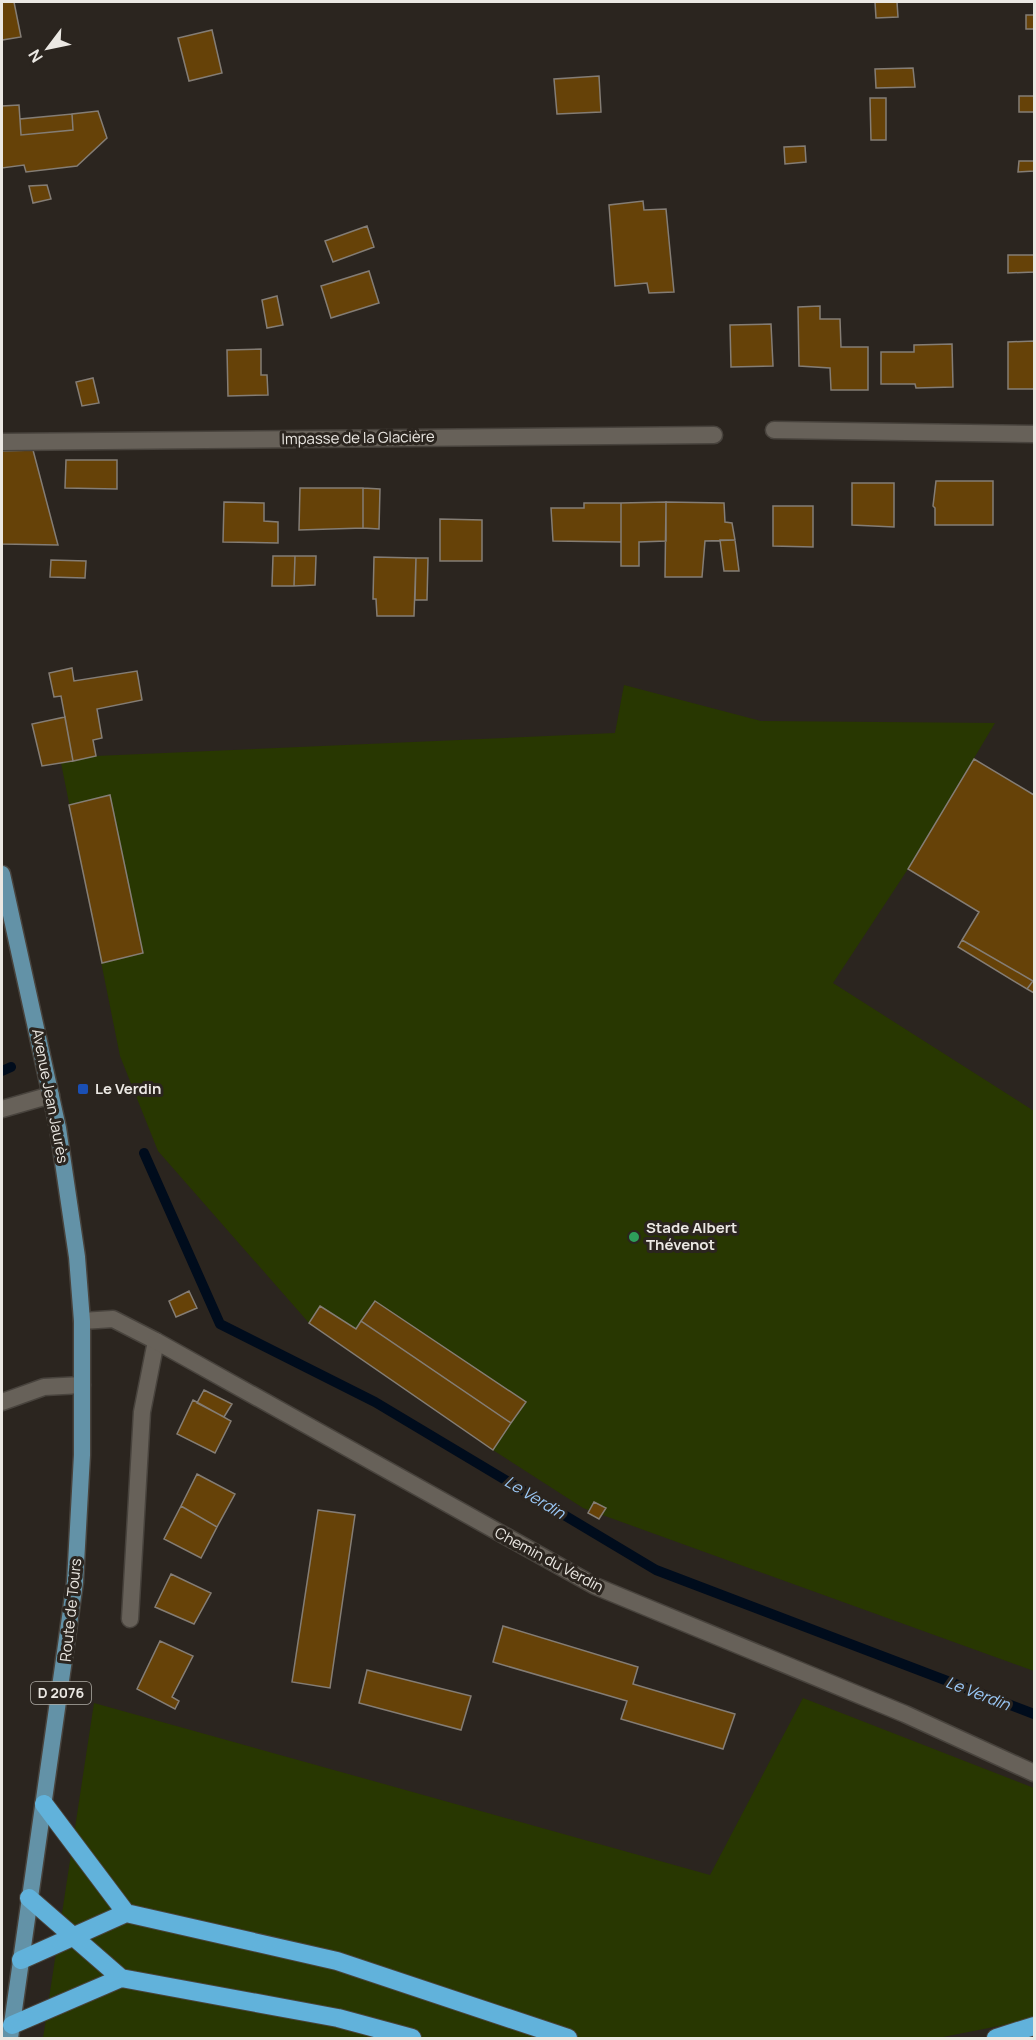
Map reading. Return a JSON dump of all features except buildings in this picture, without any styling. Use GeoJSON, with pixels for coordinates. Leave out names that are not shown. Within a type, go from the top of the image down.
{"type":"FeatureCollection","features":[{"type":"Feature","properties":{"kind":"highway"},"geometry":{"type":"LineString","coordinates":[[44,1804],[126,1913]]}},
{"type":"Feature","properties":{"kind":"highway"},"geometry":{"type":"LineString","coordinates":[[29,1898],[121,1978],[338,2018],[412,2038]]}},
{"type":"Feature","properties":{"kind":"highway"},"geometry":{"type":"LineString","coordinates":[[21,1960],[126,1913],[337,1961],[568,2038]]}},
{"type":"Feature","properties":{"kind":"highway"},"geometry":{"type":"LineString","coordinates":[[11,2032],[121,1978]]}},
{"type":"Feature","properties":{"kind":"highway"},"geometry":{"type":"LineString","coordinates":[[513,2020],[546,2038]]}},
{"type":"Feature","properties":{"kind":"highway"},"geometry":{"type":"LineString","coordinates":[[996,2038],[1035,2026]]}},
{"type":"Feature","properties":{"kind":"main road","name":"Avenue Jean Jaurès"},"geometry":{"type":"LineString","coordinates":[[2,874],[51,1095],[69,1196],[82,1321]]}},
{"type":"Feature","properties":{"kind":"main road","name":"Route de Tours"},"geometry":{"type":"LineString","coordinates":[[11,2032],[69,1633],[79,1531],[82,1321]]}},
{"type":"Feature","properties":{"kind":"street"},"geometry":{"type":"LineString","coordinates":[[774,430],[1035,434]]}},
{"type":"Feature","properties":{"kind":"street","name":"Impasse de la Glacière"},"geometry":{"type":"LineString","coordinates":[[2,442],[714,435]]}},
{"type":"Feature","properties":{"kind":"street"},"geometry":{"type":"LineString","coordinates":[[2,1109],[51,1095]]}},
{"type":"Feature","properties":{"kind":"street","name":"Chemin du Verdin"},"geometry":{"type":"LineString","coordinates":[[82,1321],[113,1319],[156,1341],[595,1586],[905,1714],[1035,1773]]}},
{"type":"Feature","properties":{"kind":"street"},"geometry":{"type":"LineString","coordinates":[[130,1619],[142,1412],[156,1341]]}},
{"type":"Feature","properties":{"kind":"street"},"geometry":{"type":"LineString","coordinates":[[2,1402],[44,1387],[82,1384]]}},
{"type":"Feature","properties":{"kind":"green space","name":"Stade Albert Thévenot"},"geometry":{"type":"Polygon","coordinates":[[[624,685],[761,721],[995,723],[908,869],[833,983],[1034,1111],[1034,1671],[583,1508],[493,1450],[309,1323],[158,1151],[120,1056],[61,763],[96,756],[615,733],[624,685]]]}},
{"type":"Feature","properties":{"kind":"green space"},"geometry":{"type":"Polygon","coordinates":[[[803,1698],[1034,1788],[1034,2019],[938,2038],[43,2038],[94,1703],[710,1875],[803,1698]]]}},
{"type":"Feature","properties":{"kind":"waterway","name":"Le Verdin"},"geometry":{"type":"LineString","coordinates":[[2,1071],[11,1067]]}},
{"type":"Feature","properties":{"kind":"waterway","name":"Le Verdin"},"geometry":{"type":"LineString","coordinates":[[144,1153],[220,1324],[375,1402],[656,1570],[1034,1714]]}},
{"type":"Feature","properties":{"kind":"place","name":"Le Verdin"},"geometry":{"type":"Point","coordinates":[83,1089]}},
{"type":"Feature","properties":{"kind":"place","name":"Stade Albert Thévenot"},"geometry":{"type":"Point","coordinates":[634,1237]}}]}
